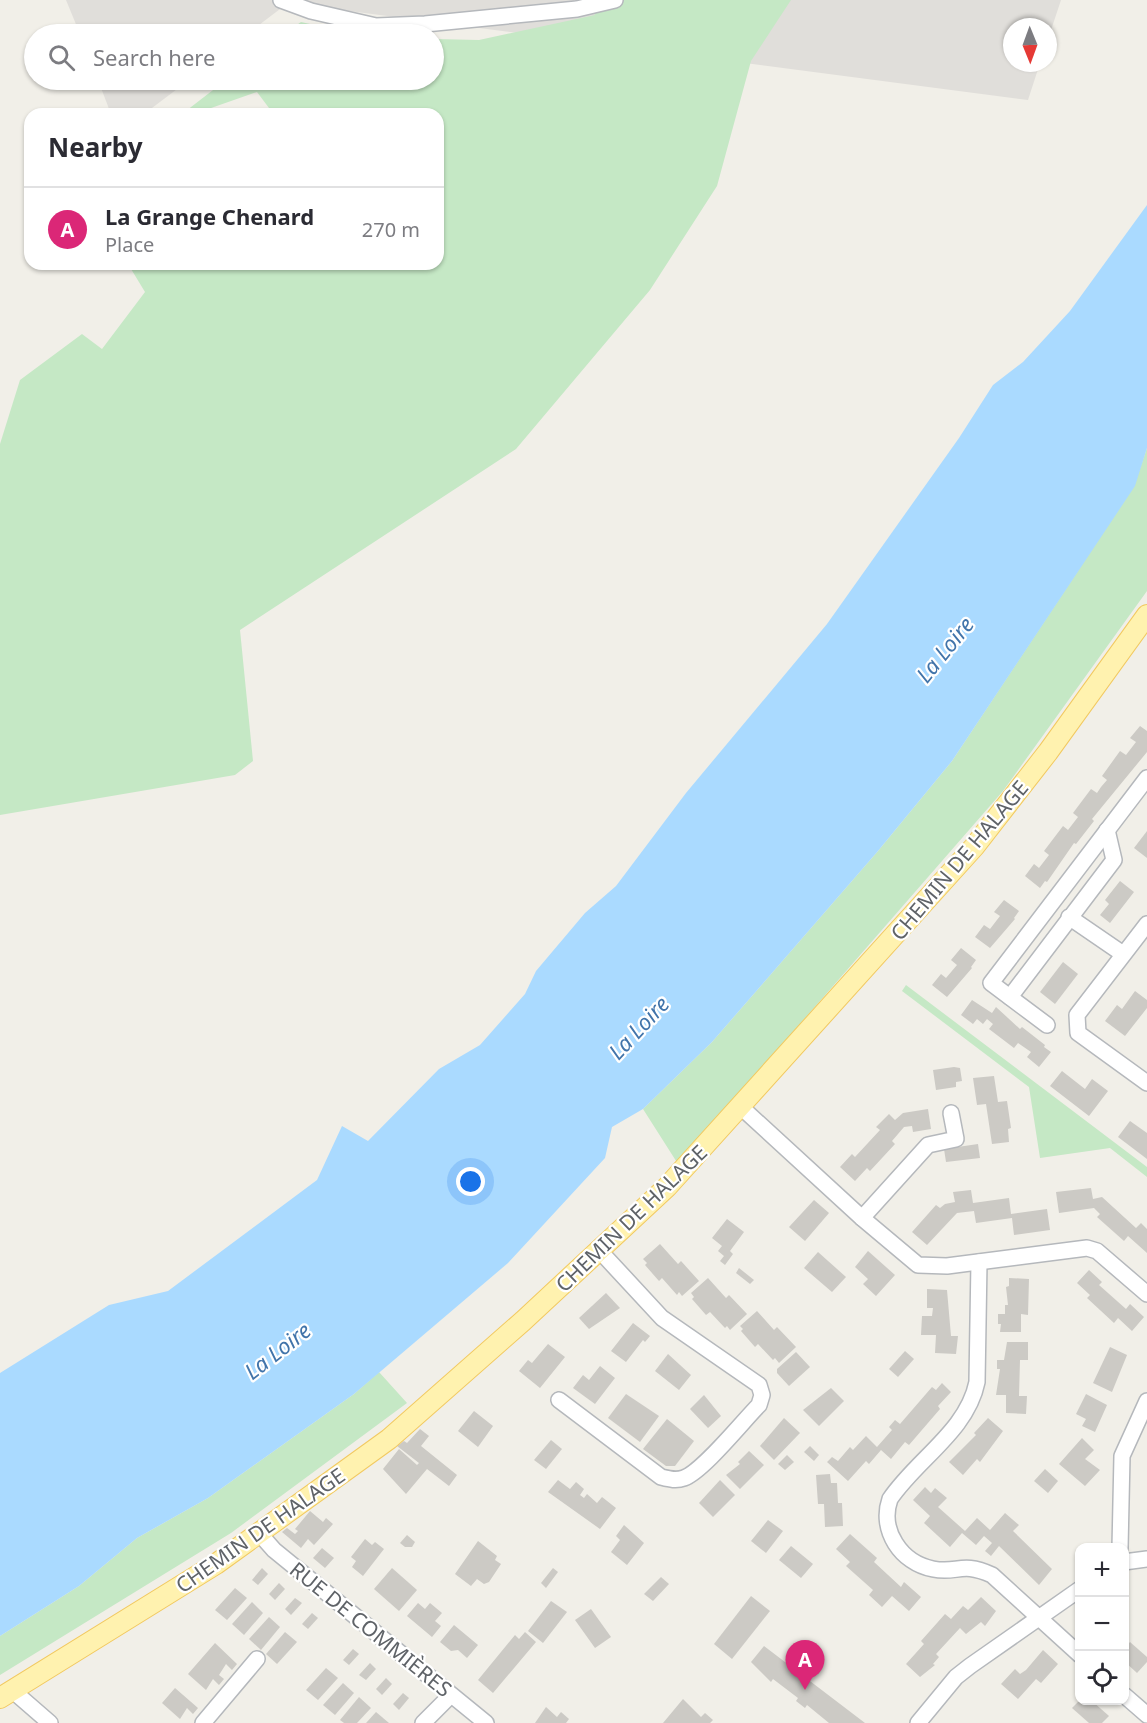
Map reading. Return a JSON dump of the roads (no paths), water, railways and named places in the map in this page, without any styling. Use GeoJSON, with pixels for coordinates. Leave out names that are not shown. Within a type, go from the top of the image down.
{"type":"FeatureCollection","features":[{"type":"Feature","properties":{"kind":"main road","name":"CHEMIN DE HALAGE"},"geometry":{"type":"LineString","coordinates":[[6,1694],[216,1564],[389,1439],[667,1187],[974,847],[1048,752],[1146,619]]}},
{"type":"Feature","properties":{"kind":"street"},"geometry":{"type":"LineString","coordinates":[[281,0],[310,11],[367,24]]}},
{"type":"Feature","properties":{"kind":"street"},"geometry":{"type":"LineString","coordinates":[[425,24],[577,9],[615,0]]}},
{"type":"Feature","properties":{"kind":"street"},"geometry":{"type":"LineString","coordinates":[[1047,1025],[991,983],[1147,778]]}},
{"type":"Feature","properties":{"kind":"street"},"geometry":{"type":"LineString","coordinates":[[1010,997],[1114,860],[1107,830]]}},
{"type":"Feature","properties":{"kind":"street"},"geometry":{"type":"LineString","coordinates":[[1069,917],[1123,954]]}},
{"type":"Feature","properties":{"kind":"street"},"geometry":{"type":"LineString","coordinates":[[1147,924],[1077,1015],[1077,1033],[1147,1083]]}},
{"type":"Feature","properties":{"kind":"street"},"geometry":{"type":"LineString","coordinates":[[741,1107],[862,1218],[918,1265],[947,1266],[1087,1248],[1097,1251],[1147,1294]]}},
{"type":"Feature","properties":{"kind":"street"},"geometry":{"type":"LineString","coordinates":[[862,1218],[928,1145],[956,1139],[951,1113]]}},
{"type":"Feature","properties":{"kind":"street"},"geometry":{"type":"LineString","coordinates":[[559,1400],[661,1477],[676,1480],[687,1478],[701,1465],[759,1405],[762,1395],[759,1384],[662,1318],[599,1250]]}},
{"type":"Feature","properties":{"kind":"street"},"geometry":{"type":"LineString","coordinates":[[979,1262],[977,1382],[974,1398],[958,1422],[896,1490],[886,1508],[886,1522],[897,1546],[920,1566],[940,1570],[975,1567],[992,1575],[1075,1651]]}},
{"type":"Feature","properties":{"kind":"street"},"geometry":{"type":"LineString","coordinates":[[1120,1543],[1122,1456],[1147,1401]]}},
{"type":"Feature","properties":{"kind":"street","name":"RUE DE COMMIÈRES"},"geometry":{"type":"LineString","coordinates":[[259,1533],[274,1550],[486,1723]]}},
{"type":"Feature","properties":{"kind":"street"},"geometry":{"type":"LineString","coordinates":[[1129,1561],[1147,1559]]}},
{"type":"Feature","properties":{"kind":"street"},"geometry":{"type":"LineString","coordinates":[[918,1723],[970,1666],[1075,1592]]}},
{"type":"Feature","properties":{"kind":"street"},"geometry":{"type":"LineString","coordinates":[[203,1723],[257,1659]]}},
{"type":"Feature","properties":{"kind":"street"},"geometry":{"type":"LineString","coordinates":[[6,1694],[50,1723]]}},
{"type":"Feature","properties":{"kind":"street"},"geometry":{"type":"LineString","coordinates":[[423,1723],[452,1695]]}},
{"type":"Feature","properties":{"kind":"street"},"geometry":{"type":"LineString","coordinates":[[1129,1699],[1147,1715]]}},
{"type":"Feature","properties":{"kind":"water","name":"La Loire"},"geometry":{"type":"Polygon","coordinates":[[[1147,205],[1147,448],[1135,486],[952,761],[878,851],[712,1042],[643,1109],[612,1127],[605,1158],[508,1263],[354,1394],[208,1498],[137,1538],[79,1586],[0,1636],[0,1373],[109,1305],[168,1291],[317,1180],[342,1126],[368,1141],[439,1069],[480,1045],[525,994],[536,971],[585,913],[616,886],[686,793],[827,624],[959,438],[993,385],[1023,362],[1070,311],[1147,205]]]}},
{"type":"Feature","properties":{"kind":"place","name":"La Grange Chenard"},"geometry":{"type":"Point","coordinates":[805,1690]}}]}
